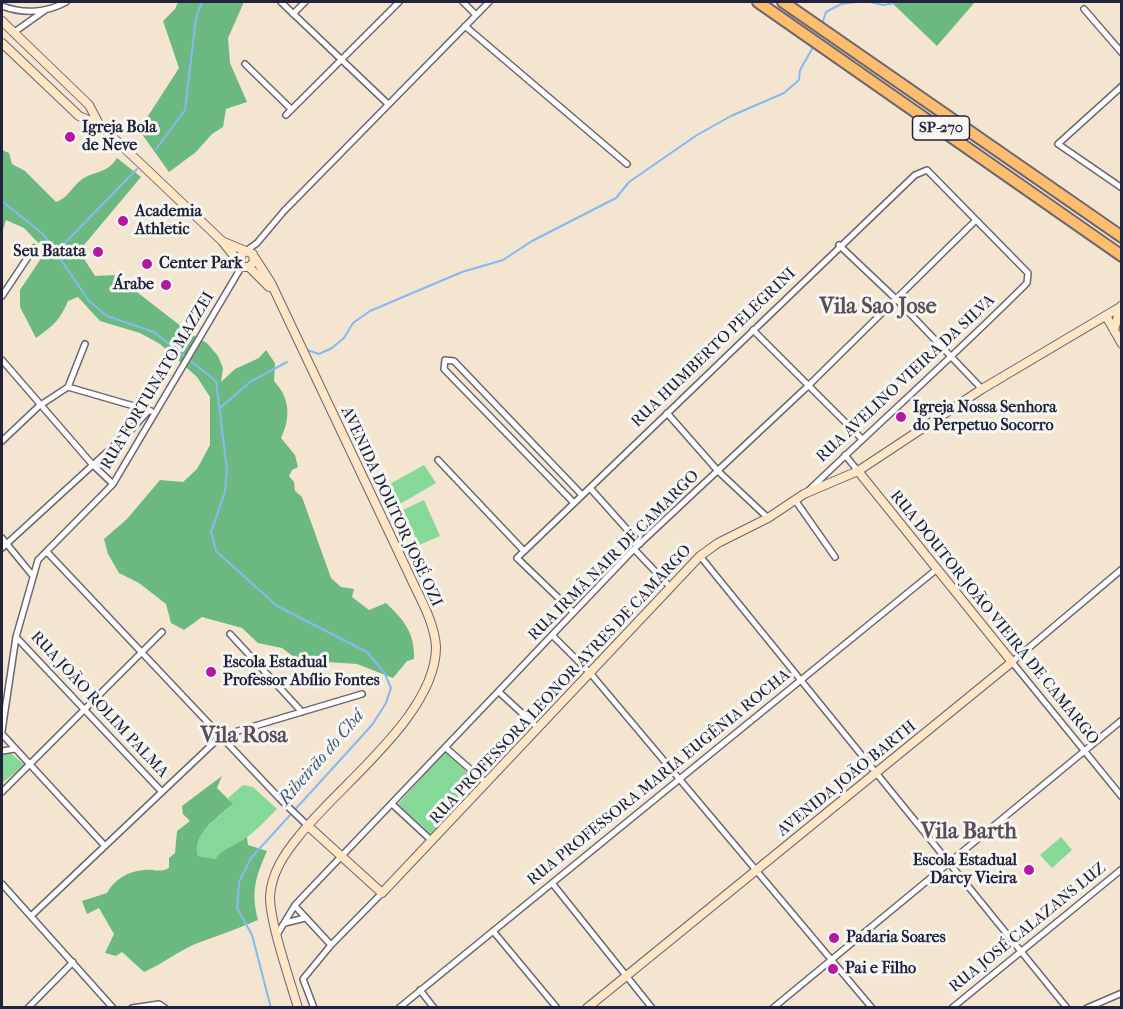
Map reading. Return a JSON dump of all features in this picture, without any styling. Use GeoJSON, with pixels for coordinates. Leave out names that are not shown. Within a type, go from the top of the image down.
{"type":"FeatureCollection","features":[{"type":"Feature","properties":{"kind":"highway","name":"SP-270"},"geometry":{"type":"LineString","coordinates":[[758,2],[1122,256]]}},
{"type":"Feature","properties":{"kind":"highway","name":"SP-270"},"geometry":{"type":"LineString","coordinates":[[783,2],[1122,237]]}},
{"type":"Feature","properties":{"kind":"main road"},"geometry":{"type":"LineString","coordinates":[[2,21],[89,105],[99,124],[222,241],[243,265],[274,292]]}},
{"type":"Feature","properties":{"kind":"main road"},"geometry":{"type":"LineString","coordinates":[[2,43],[79,116],[99,124]]}},
{"type":"Feature","properties":{"kind":"main road"},"geometry":{"type":"LineString","coordinates":[[222,241],[254,257],[253,264],[243,265]]}},
{"type":"Feature","properties":{"kind":"main road"},"geometry":{"type":"LineString","coordinates":[[243,265],[244,251]]}},
{"type":"Feature","properties":{"kind":"main road","name":"AVENIDA DOUTOR JOSÉ OZI"},"geometry":{"type":"LineString","coordinates":[[254,257],[274,292],[416,587],[429,617],[436,646],[432,678],[414,711],[307,825],[284,854],[274,877],[270,897],[298,1008]]}},
{"type":"Feature","properties":{"kind":"main road"},"geometry":{"type":"LineString","coordinates":[[1114,330],[1121,306]]}},
{"type":"Feature","properties":{"kind":"main road","name":"RUA PROFESSORA LEONOR AYRES DE CAMARGO"},"geometry":{"type":"LineString","coordinates":[[382,893],[700,556],[718,543],[768,518],[804,494],[858,471],[982,389],[1121,306]]}},
{"type":"Feature","properties":{"kind":"main road"},"geometry":{"type":"LineString","coordinates":[[1106,316],[1122,344]]}},
{"type":"Feature","properties":{"kind":"main road"},"geometry":{"type":"LineString","coordinates":[[1092,325],[1103,325],[1114,330]]}},
{"type":"Feature","properties":{"kind":"main road","name":"RUA DOUTOR JOÃO VIEIRA DE CAMARGO"},"geometry":{"type":"LineString","coordinates":[[858,471],[1012,663]]}},
{"type":"Feature","properties":{"kind":"main road","name":"AVENIDA JOÃO BARTH"},"geometry":{"type":"LineString","coordinates":[[587,1008],[1012,663]]}},
{"type":"Feature","properties":{"kind":"main road"},"geometry":{"type":"LineString","coordinates":[[307,825],[382,893]]}},
{"type":"Feature","properties":{"kind":"street"},"geometry":{"type":"LineString","coordinates":[[13,33],[48,9],[66,2]]}},
{"type":"Feature","properties":{"kind":"street"},"geometry":{"type":"LineString","coordinates":[[281,2],[388,104]]}},
{"type":"Feature","properties":{"kind":"street"},"geometry":{"type":"LineString","coordinates":[[293,14],[305,2]]}},
{"type":"Feature","properties":{"kind":"street"},"geometry":{"type":"LineString","coordinates":[[286,115],[399,2]]}},
{"type":"Feature","properties":{"kind":"street"},"geometry":{"type":"LineString","coordinates":[[463,2],[476,15]]}},
{"type":"Feature","properties":{"kind":"street"},"geometry":{"type":"LineString","coordinates":[[244,251],[257,243],[284,211],[489,2]]}},
{"type":"Feature","properties":{"kind":"street"},"geometry":{"type":"LineString","coordinates":[[2,6],[23,12],[48,9]]}},
{"type":"Feature","properties":{"kind":"street"},"geometry":{"type":"LineString","coordinates":[[1084,9],[1122,52]]}},
{"type":"Feature","properties":{"kind":"street"},"geometry":{"type":"LineString","coordinates":[[465,26],[627,164]]}},
{"type":"Feature","properties":{"kind":"street"},"geometry":{"type":"LineString","coordinates":[[245,64],[291,109]]}},
{"type":"Feature","properties":{"kind":"street"},"geometry":{"type":"LineString","coordinates":[[1122,86],[1058,144],[1122,188]]}},
{"type":"Feature","properties":{"kind":"street","name":"RUA HUMBERTO PELEGRINI"},"geometry":{"type":"LineString","coordinates":[[524,551],[839,245],[915,175],[927,170],[976,220]]}},
{"type":"Feature","properties":{"kind":"street","name":"RUA AVELINO VIEIRA DA SILVA"},"geometry":{"type":"LineString","coordinates":[[804,494],[861,438],[951,358],[1027,283],[1028,273],[976,220]]}},
{"type":"Feature","properties":{"kind":"street","name":"RUA IRMÃ NAIR DE CAMARGO"},"geometry":{"type":"LineString","coordinates":[[278,933],[295,906],[341,856],[634,549],[808,386],[976,220]]}},
{"type":"Feature","properties":{"kind":"street"},"geometry":{"type":"LineString","coordinates":[[254,257],[257,243]]}},
{"type":"Feature","properties":{"kind":"street"},"geometry":{"type":"LineString","coordinates":[[839,245],[897,300],[982,389]]}},
{"type":"Feature","properties":{"kind":"street"},"geometry":{"type":"LineString","coordinates":[[2,296],[34,248]]}},
{"type":"Feature","properties":{"kind":"street","name":"RUA FORTUNATO MAZZEI"},"geometry":{"type":"LineString","coordinates":[[2,733],[16,637],[38,560],[113,484],[152,411],[182,367],[243,265]]}},
{"type":"Feature","properties":{"kind":"street"},"geometry":{"type":"LineString","coordinates":[[753,330],[861,438]]}},
{"type":"Feature","properties":{"kind":"street"},"geometry":{"type":"LineString","coordinates":[[2,441],[39,406],[68,387],[85,344]]}},
{"type":"Feature","properties":{"kind":"street"},"geometry":{"type":"LineString","coordinates":[[2,360],[39,406],[113,484]]}},
{"type":"Feature","properties":{"kind":"street"},"geometry":{"type":"LineString","coordinates":[[574,503],[444,369],[445,360],[454,361],[582,495]]}},
{"type":"Feature","properties":{"kind":"street"},"geometry":{"type":"LineString","coordinates":[[68,387],[152,411]]}},
{"type":"Feature","properties":{"kind":"street"},"geometry":{"type":"LineString","coordinates":[[485,410],[493,402]]}},
{"type":"Feature","properties":{"kind":"street"},"geometry":{"type":"LineString","coordinates":[[4,546],[152,411]]}},
{"type":"Feature","properties":{"kind":"street"},"geometry":{"type":"LineString","coordinates":[[667,413],[718,471],[768,518]]}},
{"type":"Feature","properties":{"kind":"street"},"geometry":{"type":"LineString","coordinates":[[528,455],[536,447]]}},
{"type":"Feature","properties":{"kind":"street","name":"RUA DOUTOR JOÃO VIEIRA DE CAMARGO"},"geometry":{"type":"LineString","coordinates":[[845,455],[858,471]]}},
{"type":"Feature","properties":{"kind":"street"},"geometry":{"type":"LineString","coordinates":[[438,460],[524,551],[517,558],[573,612]]}},
{"type":"Feature","properties":{"kind":"street"},"geometry":{"type":"LineString","coordinates":[[590,488],[640,544]]}},
{"type":"Feature","properties":{"kind":"street"},"geometry":{"type":"LineString","coordinates":[[795,500],[835,557]]}},
{"type":"Feature","properties":{"kind":"street"},"geometry":{"type":"LineString","coordinates":[[2,538],[4,546],[33,576]]}},
{"type":"Feature","properties":{"kind":"street"},"geometry":{"type":"LineString","coordinates":[[634,549],[671,588]]}},
{"type":"Feature","properties":{"kind":"street"},"geometry":{"type":"LineString","coordinates":[[47,552],[307,825]]}},
{"type":"Feature","properties":{"kind":"street"},"geometry":{"type":"LineString","coordinates":[[700,556],[1066,1008]]}},
{"type":"Feature","properties":{"kind":"street","name":"RUA PROFESSORA MARIA EUGÊNIA ROCHA"},"geometry":{"type":"LineString","coordinates":[[399,1008],[937,569]]}},
{"type":"Feature","properties":{"kind":"street","name":"AVENIDA JOÃO BARTH"},"geometry":{"type":"LineString","coordinates":[[1012,663],[1122,569]]}},
{"type":"Feature","properties":{"kind":"street"},"geometry":{"type":"LineString","coordinates":[[2,792],[162,632]]}},
{"type":"Feature","properties":{"kind":"street"},"geometry":{"type":"LineString","coordinates":[[230,634],[302,712]]}},
{"type":"Feature","properties":{"kind":"street"},"geometry":{"type":"LineString","coordinates":[[552,635],[591,674],[872,1008]]}},
{"type":"Feature","properties":{"kind":"street","name":"RUA JOÃO ROLIM PALMA"},"geometry":{"type":"LineString","coordinates":[[16,637],[162,792]]}},
{"type":"Feature","properties":{"kind":"street","name":"RUA DOUTOR JOÃO VIEIRA DE CAMARGO"},"geometry":{"type":"LineString","coordinates":[[1012,663],[1122,798]]}},
{"type":"Feature","properties":{"kind":"street"},"geometry":{"type":"LineString","coordinates":[[499,692],[538,728]]}},
{"type":"Feature","properties":{"kind":"street"},"geometry":{"type":"LineString","coordinates":[[31,916],[221,736],[362,694]]}},
{"type":"Feature","properties":{"kind":"street"},"geometry":{"type":"LineString","coordinates":[[2,695],[6,705]]}},
{"type":"Feature","properties":{"kind":"street"},"geometry":{"type":"LineString","coordinates":[[773,1008],[1122,720]]}},
{"type":"Feature","properties":{"kind":"street"},"geometry":{"type":"LineString","coordinates":[[2,733],[28,765],[105,846]]}},
{"type":"Feature","properties":{"kind":"street"},"geometry":{"type":"LineString","coordinates":[[446,748],[486,783]]}},
{"type":"Feature","properties":{"kind":"street"},"geometry":{"type":"LineString","coordinates":[[2,752],[15,749]]}},
{"type":"Feature","properties":{"kind":"street"},"geometry":{"type":"LineString","coordinates":[[392,804],[432,841]]}},
{"type":"Feature","properties":{"kind":"street","name":"RUA JOSÉ CALAZANS LUZ"},"geometry":{"type":"LineString","coordinates":[[952,1008],[1020,950],[1122,869]]}},
{"type":"Feature","properties":{"kind":"street"},"geometry":{"type":"LineString","coordinates":[[552,883],[652,1008]]}},
{"type":"Feature","properties":{"kind":"street"},"geometry":{"type":"LineString","coordinates":[[2,884],[113,1008]]}},
{"type":"Feature","properties":{"kind":"street","name":"RUA PROFESSORA LEONOR AYRES DE CAMARGO"},"geometry":{"type":"LineString","coordinates":[[314,1008],[303,979],[331,945],[382,893]]}},
{"type":"Feature","properties":{"kind":"street"},"geometry":{"type":"LineString","coordinates":[[295,906],[331,945]]}},
{"type":"Feature","properties":{"kind":"street"},"geometry":{"type":"LineString","coordinates":[[284,924],[301,918],[306,919]]}},
{"type":"Feature","properties":{"kind":"street"},"geometry":{"type":"LineString","coordinates":[[493,931],[557,1008]]}},
{"type":"Feature","properties":{"kind":"street"},"geometry":{"type":"LineString","coordinates":[[28,1008],[73,962]]}},
{"type":"Feature","properties":{"kind":"street"},"geometry":{"type":"LineString","coordinates":[[420,990],[434,1008]]}},
{"type":"Feature","properties":{"kind":"street"},"geometry":{"type":"LineString","coordinates":[[1087,1008],[1122,993]]}},
{"type":"Feature","properties":{"kind":"street"},"geometry":{"type":"LineString","coordinates":[[132,1008],[159,1004],[165,1008]]}},
{"type":"Feature","properties":{"kind":"green space"},"geometry":{"type":"Polygon","coordinates":[[[178,2],[244,2],[228,38],[230,63],[247,102],[226,109],[223,127],[212,134],[196,152],[169,172],[139,130],[179,68],[163,21],[175,9],[178,2]]]}},
{"type":"Feature","properties":{"kind":"green space"},"geometry":{"type":"Polygon","coordinates":[[[891,2],[975,2],[937,46],[891,2]]]}},
{"type":"Feature","properties":{"kind":"green space"},"geometry":{"type":"Polygon","coordinates":[[[2,150],[9,153],[12,164],[25,171],[56,202],[67,195],[81,180],[109,167],[117,158],[141,177],[79,251],[95,276],[115,275],[191,334],[207,343],[218,356],[223,368],[221,382],[235,369],[259,358],[266,350],[275,363],[274,381],[286,401],[286,423],[281,438],[295,455],[298,467],[292,470],[289,476],[294,482],[295,491],[302,497],[331,578],[341,587],[354,589],[352,597],[369,610],[386,603],[403,621],[410,634],[414,659],[407,661],[393,678],[357,664],[298,660],[282,648],[258,643],[242,628],[202,617],[184,630],[171,623],[166,604],[139,583],[119,573],[108,554],[104,539],[127,519],[160,480],[183,482],[197,469],[210,445],[210,397],[197,377],[160,344],[140,333],[100,321],[78,297],[68,301],[55,322],[36,338],[20,307],[20,290],[46,251],[24,228],[6,220],[2,233],[2,150]]]}},
{"type":"Feature","properties":{"kind":"green space"},"geometry":{"type":"Polygon","coordinates":[[[424,465],[436,483],[400,504],[390,484],[424,465]]]}},
{"type":"Feature","properties":{"kind":"green space"},"geometry":{"type":"Polygon","coordinates":[[[424,500],[440,536],[419,545],[403,510],[424,500]]]}},
{"type":"Feature","properties":{"kind":"green space"},"geometry":{"type":"Polygon","coordinates":[[[5,752],[9,752],[25,765],[2,783],[2,757],[5,752]]]}},
{"type":"Feature","properties":{"kind":"green space"},"geometry":{"type":"Polygon","coordinates":[[[445,752],[479,783],[432,835],[398,804],[445,752]]]}},
{"type":"Feature","properties":{"kind":"green space"},"geometry":{"type":"Polygon","coordinates":[[[222,776],[217,788],[233,804],[202,833],[197,848],[198,856],[215,859],[222,852],[247,837],[248,845],[267,851],[255,885],[258,920],[195,944],[144,972],[122,952],[116,956],[105,953],[114,934],[99,908],[87,914],[82,901],[107,893],[118,880],[132,872],[169,868],[169,858],[175,853],[177,831],[190,821],[183,814],[182,806],[222,776]]]}},
{"type":"Feature","properties":{"kind":"green space"},"geometry":{"type":"Polygon","coordinates":[[[243,785],[253,787],[277,809],[249,836],[215,859],[198,856],[197,848],[202,834],[232,805],[228,798],[243,785]]]}},
{"type":"Feature","properties":{"kind":"green space"},"geometry":{"type":"Polygon","coordinates":[[[1061,837],[1072,850],[1052,868],[1040,855],[1061,837]]]}},
{"type":"Feature","properties":{"kind":"waterway"},"geometry":{"type":"LineString","coordinates":[[156,149],[185,110],[196,18],[202,2]]}},
{"type":"Feature","properties":{"kind":"waterway"},"geometry":{"type":"LineString","coordinates":[[823,21],[826,12],[841,4],[857,2]]}},
{"type":"Feature","properties":{"kind":"waterway"},"geometry":{"type":"LineString","coordinates":[[870,2],[883,5],[900,2]]}},
{"type":"Feature","properties":{"kind":"waterway"},"geometry":{"type":"LineString","coordinates":[[307,350],[319,354],[332,348],[344,338],[353,323],[370,311],[462,272],[503,260],[532,241],[616,198],[629,182],[697,135],[731,116],[784,93],[799,80],[800,70],[812,49]]}},
{"type":"Feature","properties":{"kind":"waterway"},"geometry":{"type":"LineString","coordinates":[[57,251],[137,169]]}},
{"type":"Feature","properties":{"kind":"waterway","name":"Ribeirão do Chá"},"geometry":{"type":"LineString","coordinates":[[2,201],[44,235],[89,301],[107,316],[154,332],[216,381],[227,470],[225,492],[211,532],[216,551],[277,606],[367,652],[384,672],[391,688],[386,703],[372,725],[251,858],[239,882],[237,908],[252,935],[271,1008]]}},
{"type":"Feature","properties":{"kind":"waterway"},"geometry":{"type":"LineString","coordinates":[[220,408],[250,382],[287,362]]}},
{"type":"Feature","properties":{"kind":"place","name":"Igreja Bola de Neve"},"geometry":{"type":"Point","coordinates":[70,137]}},
{"type":"Feature","properties":{"kind":"place","name":"Academia Athletic"},"geometry":{"type":"Point","coordinates":[123,221]}},
{"type":"Feature","properties":{"kind":"place","name":"Seu Batata"},"geometry":{"type":"Point","coordinates":[98,252]}},
{"type":"Feature","properties":{"kind":"place","name":"Center Park"},"geometry":{"type":"Point","coordinates":[147,264]}},
{"type":"Feature","properties":{"kind":"place","name":"Árabe"},"geometry":{"type":"Point","coordinates":[166,285]}},
{"type":"Feature","properties":{"kind":"place","name":"Igreja Nossa Senhora do Perpetuo Socorro"},"geometry":{"type":"Point","coordinates":[901,417]}},
{"type":"Feature","properties":{"kind":"place","name":"Escola Estadual Professor Abílio Fontes"},"geometry":{"type":"Point","coordinates":[211,672]}},
{"type":"Feature","properties":{"kind":"place","name":"Escola Estadual Darcy Vieira"},"geometry":{"type":"Point","coordinates":[1029,870]}},
{"type":"Feature","properties":{"kind":"place","name":"Padaria Soares"},"geometry":{"type":"Point","coordinates":[834,938]}},
{"type":"Feature","properties":{"kind":"place","name":"Pai e Filho"},"geometry":{"type":"Point","coordinates":[833,969]}},
{"type":"Feature","properties":{"kind":"district","name":"Vila Sao Jose"},"geometry":{"type":"Point","coordinates":[878,308]}},
{"type":"Feature","properties":{"kind":"district","name":"Vila Rosa"},"geometry":{"type":"Point","coordinates":[244,737]}},
{"type":"Feature","properties":{"kind":"district","name":"Vila Barth"},"geometry":{"type":"Point","coordinates":[969,833]}}]}
